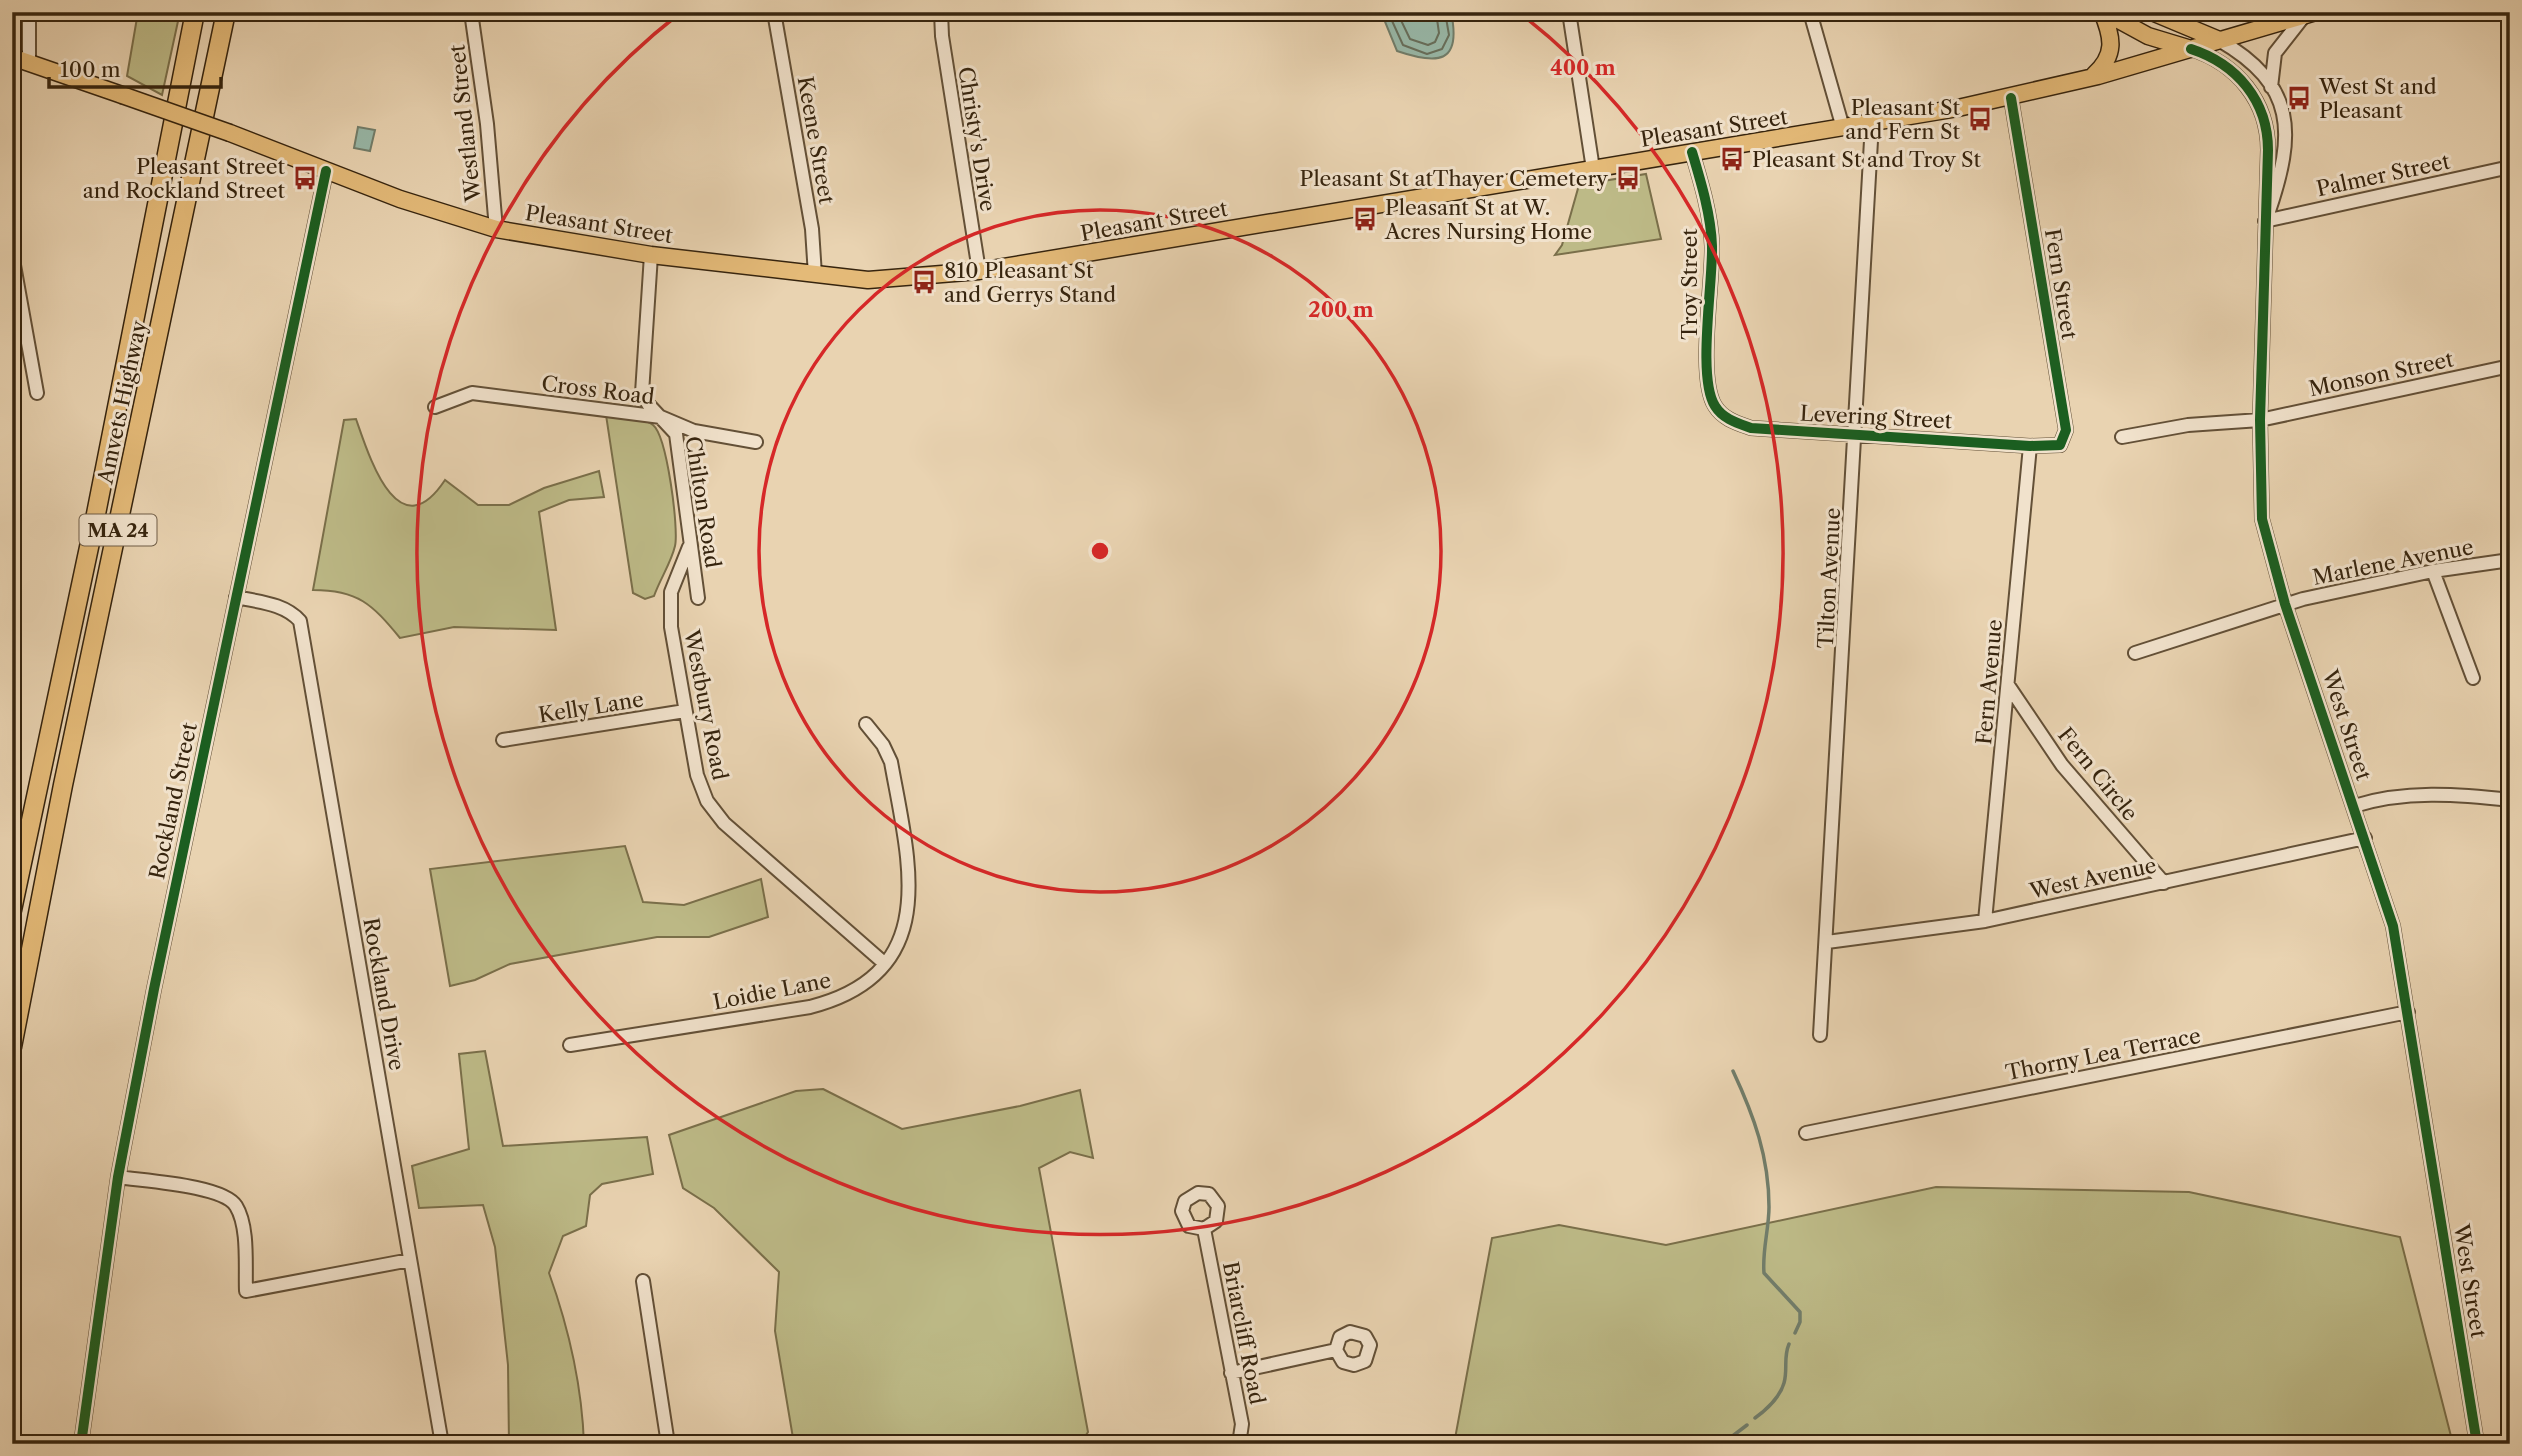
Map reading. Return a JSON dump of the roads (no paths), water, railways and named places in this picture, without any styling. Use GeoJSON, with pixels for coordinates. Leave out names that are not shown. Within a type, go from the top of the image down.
{"type":"FeatureCollection","features":[{"type":"Feature","properties":{"kind":"highway","name":"Amvets Highway"},"geometry":{"type":"LineString","coordinates":[[12,910],[94,519],[195,12]]}},
{"type":"Feature","properties":{"kind":"highway","name":"Amvets Highway"},"geometry":{"type":"LineString","coordinates":[[12,1047],[63,785],[226,12]]}},
{"type":"Feature","properties":{"kind":"main road"},"geometry":{"type":"LineString","coordinates":[[2103,12],[2148,36],[2191,48]]}},
{"type":"Feature","properties":{"kind":"main road"},"geometry":{"type":"LineString","coordinates":[[2091,78],[2105,64],[2112,48],[2110,30],[2103,12]]}},
{"type":"Feature","properties":{"kind":"main road"},"geometry":{"type":"LineString","coordinates":[[2152,12],[2219,40]]}},
{"type":"Feature","properties":{"kind":"main road","name":"Pleasant Street"},"geometry":{"type":"LineString","coordinates":[[12,57],[326,171],[496,229],[651,255],[816,275],[889,280],[979,271],[2011,98],[2091,78],[2310,14]]}},
{"type":"Feature","properties":{"kind":"street"},"geometry":{"type":"LineString","coordinates":[[29,12],[29,63]]}},
{"type":"Feature","properties":{"kind":"street","name":"Westland Street"},"geometry":{"type":"LineString","coordinates":[[471,12],[487,124],[496,229]]}},
{"type":"Feature","properties":{"kind":"street","name":"Keene Street"},"geometry":{"type":"LineString","coordinates":[[774,12],[812,229],[816,275]]}},
{"type":"Feature","properties":{"kind":"street","name":"Christy's Drive"},"geometry":{"type":"LineString","coordinates":[[941,12],[942,36],[979,271]]}},
{"type":"Feature","properties":{"kind":"street"},"geometry":{"type":"LineString","coordinates":[[1569,12],[1593,170]]}},
{"type":"Feature","properties":{"kind":"street"},"geometry":{"type":"LineString","coordinates":[[1810,12],[1843,128]]}},
{"type":"Feature","properties":{"kind":"street"},"geometry":{"type":"LineString","coordinates":[[2271,87],[2275,53],[2310,14]]}},
{"type":"Feature","properties":{"kind":"street","name":"West Street"},"geometry":{"type":"LineString","coordinates":[[2219,40],[2246,57],[2271,87],[2284,117],[2287,146],[2284,166],[2265,221]]}},
{"type":"Feature","properties":{"kind":"street","name":"West Street"},"geometry":{"type":"LineString","coordinates":[[2191,48],[2214,59],[2238,77],[2261,110],[2268,141],[2260,420],[2262,519],[2285,604],[2393,926],[2477,1444]]}},
{"type":"Feature","properties":{"kind":"street","name":"Fern Street"},"geometry":{"type":"LineString","coordinates":[[2011,98],[2066,430],[2060,445],[2030,446]]}},
{"type":"Feature","properties":{"kind":"street","name":"Tilton Avenue"},"geometry":{"type":"LineString","coordinates":[[1820,1035],[1857,436],[1872,123]]}},
{"type":"Feature","properties":{"kind":"street","name":"Troy Street"},"geometry":{"type":"LineString","coordinates":[[1692,152],[1712,245],[1707,367],[1710,393],[1715,406],[1723,414]]}},
{"type":"Feature","properties":{"kind":"street","name":"Palmer Street"},"geometry":{"type":"LineString","coordinates":[[2265,221],[2510,167]]}},
{"type":"Feature","properties":{"kind":"street","name":"Rockland Street"},"geometry":{"type":"LineString","coordinates":[[81,1444],[118,1177],[326,171]]}},
{"type":"Feature","properties":{"kind":"street"},"geometry":{"type":"LineString","coordinates":[[12,255],[37,393]]}},
{"type":"Feature","properties":{"kind":"street","name":"Chilton Road"},"geometry":{"type":"LineString","coordinates":[[651,255],[642,393],[676,434],[689,547],[698,598]]}},
{"type":"Feature","properties":{"kind":"street","name":"Monson Street"},"geometry":{"type":"LineString","coordinates":[[2122,437],[2188,425],[2260,420],[2510,366]]}},
{"type":"Feature","properties":{"kind":"street","name":"Cross Road"},"geometry":{"type":"LineString","coordinates":[[435,407],[472,393],[661,417],[694,432],[756,442]]}},
{"type":"Feature","properties":{"kind":"street","name":"Levering Street"},"geometry":{"type":"LineString","coordinates":[[1723,414],[1729,420],[1751,428],[2030,446]]}},
{"type":"Feature","properties":{"kind":"street","name":"Fern Avenue"},"geometry":{"type":"LineString","coordinates":[[1985,921],[2030,446]]}},
{"type":"Feature","properties":{"kind":"street","name":"Westbury Road"},"geometry":{"type":"LineString","coordinates":[[689,547],[671,592],[671,627],[697,775],[707,801],[724,823],[884,963]]}},
{"type":"Feature","properties":{"kind":"street","name":"Marlene Avenue"},"geometry":{"type":"LineString","coordinates":[[2135,653],[2285,604],[2433,571],[2510,560]]}},
{"type":"Feature","properties":{"kind":"street"},"geometry":{"type":"LineString","coordinates":[[2433,571],[2473,678]]}},
{"type":"Feature","properties":{"kind":"street","name":"Rockland Drive"},"geometry":{"type":"LineString","coordinates":[[236,597],[278,606],[292,612],[300,621],[442,1444]]}},
{"type":"Feature","properties":{"kind":"street","name":"Fern Circle"},"geometry":{"type":"LineString","coordinates":[[2008,685],[2062,765],[2164,883]]}},
{"type":"Feature","properties":{"kind":"street","name":"Kelly Lane"},"geometry":{"type":"LineString","coordinates":[[503,740],[685,711]]}},
{"type":"Feature","properties":{"kind":"street","name":"Loidie Lane"},"geometry":{"type":"LineString","coordinates":[[570,1045],[839,999],[867,983],[897,945],[906,922],[911,878],[891,762],[883,745],[866,724]]}},
{"type":"Feature","properties":{"kind":"street"},"geometry":{"type":"LineString","coordinates":[[2354,806],[2375,799],[2452,793],[2510,800]]}},
{"type":"Feature","properties":{"kind":"street","name":"West Avenue"},"geometry":{"type":"LineString","coordinates":[[1827,942],[1985,921],[2365,838]]}},
{"type":"Feature","properties":{"kind":"street","name":"Thorny Lea Terrace"},"geometry":{"type":"LineString","coordinates":[[1806,1133],[2408,1012]]}},
{"type":"Feature","properties":{"kind":"street"},"geometry":{"type":"LineString","coordinates":[[118,1177],[204,1190],[227,1198],[235,1204],[242,1228],[246,1291],[410,1260]]}},
{"type":"Feature","properties":{"kind":"street","name":"Briarcliff Road"},"geometry":{"type":"LineString","coordinates":[[1204,1229],[1242,1424],[1239,1444]]}},
{"type":"Feature","properties":{"kind":"street"},"geometry":{"type":"LineString","coordinates":[[643,1281],[668,1444]]}},
{"type":"Feature","properties":{"kind":"street"},"geometry":{"type":"LineString","coordinates":[[1231,1373],[1336,1350]]}},
{"type":"Feature","properties":{"kind":"water"},"geometry":{"type":"Polygon","coordinates":[[[1381,12],[1451,12],[1454,29],[1450,51],[1435,59],[1397,51],[1381,12]]]}},
{"type":"Feature","properties":{"kind":"water"},"geometry":{"type":"Polygon","coordinates":[[[358,127],[375,130],[370,151],[354,148],[358,127]]]}},
{"type":"Feature","properties":{"kind":"waterway"},"geometry":{"type":"LineString","coordinates":[[1733,1071],[1754,1121],[1766,1171],[1769,1207],[1764,1273],[1800,1312],[1800,1322],[1795,1333]]}},
{"type":"Feature","properties":{"kind":"waterway"},"geometry":{"type":"LineString","coordinates":[[1755,1418],[1772,1403],[1782,1388],[1789,1344]]}},
{"type":"Feature","properties":{"kind":"waterway"},"geometry":{"type":"LineString","coordinates":[[1722,1444],[1747,1425]]}},
{"type":"Feature","properties":{"kind":"place","name":"West St and Pleasant"},"geometry":{"type":"Point","coordinates":[2299,98]}},
{"type":"Feature","properties":{"kind":"place","name":"Pleasant St and Fern St"},"geometry":{"type":"Point","coordinates":[1980,119]}},
{"type":"Feature","properties":{"kind":"place","name":"Pleasant St and Troy St"},"geometry":{"type":"Point","coordinates":[1732,159]}},
{"type":"Feature","properties":{"kind":"place","name":"Pleasant Street and Rockland Street"},"geometry":{"type":"Point","coordinates":[305,178]}},
{"type":"Feature","properties":{"kind":"place","name":"Pleasant St atThayer Cemetery"},"geometry":{"type":"Point","coordinates":[1628,178]}},
{"type":"Feature","properties":{"kind":"place","name":"Pleasant St at W. Acres Nursing Home"},"geometry":{"type":"Point","coordinates":[1365,219]}},
{"type":"Feature","properties":{"kind":"place","name":"810 Pleasant St and Gerrys Stand"},"geometry":{"type":"Point","coordinates":[924,282]}}]}
